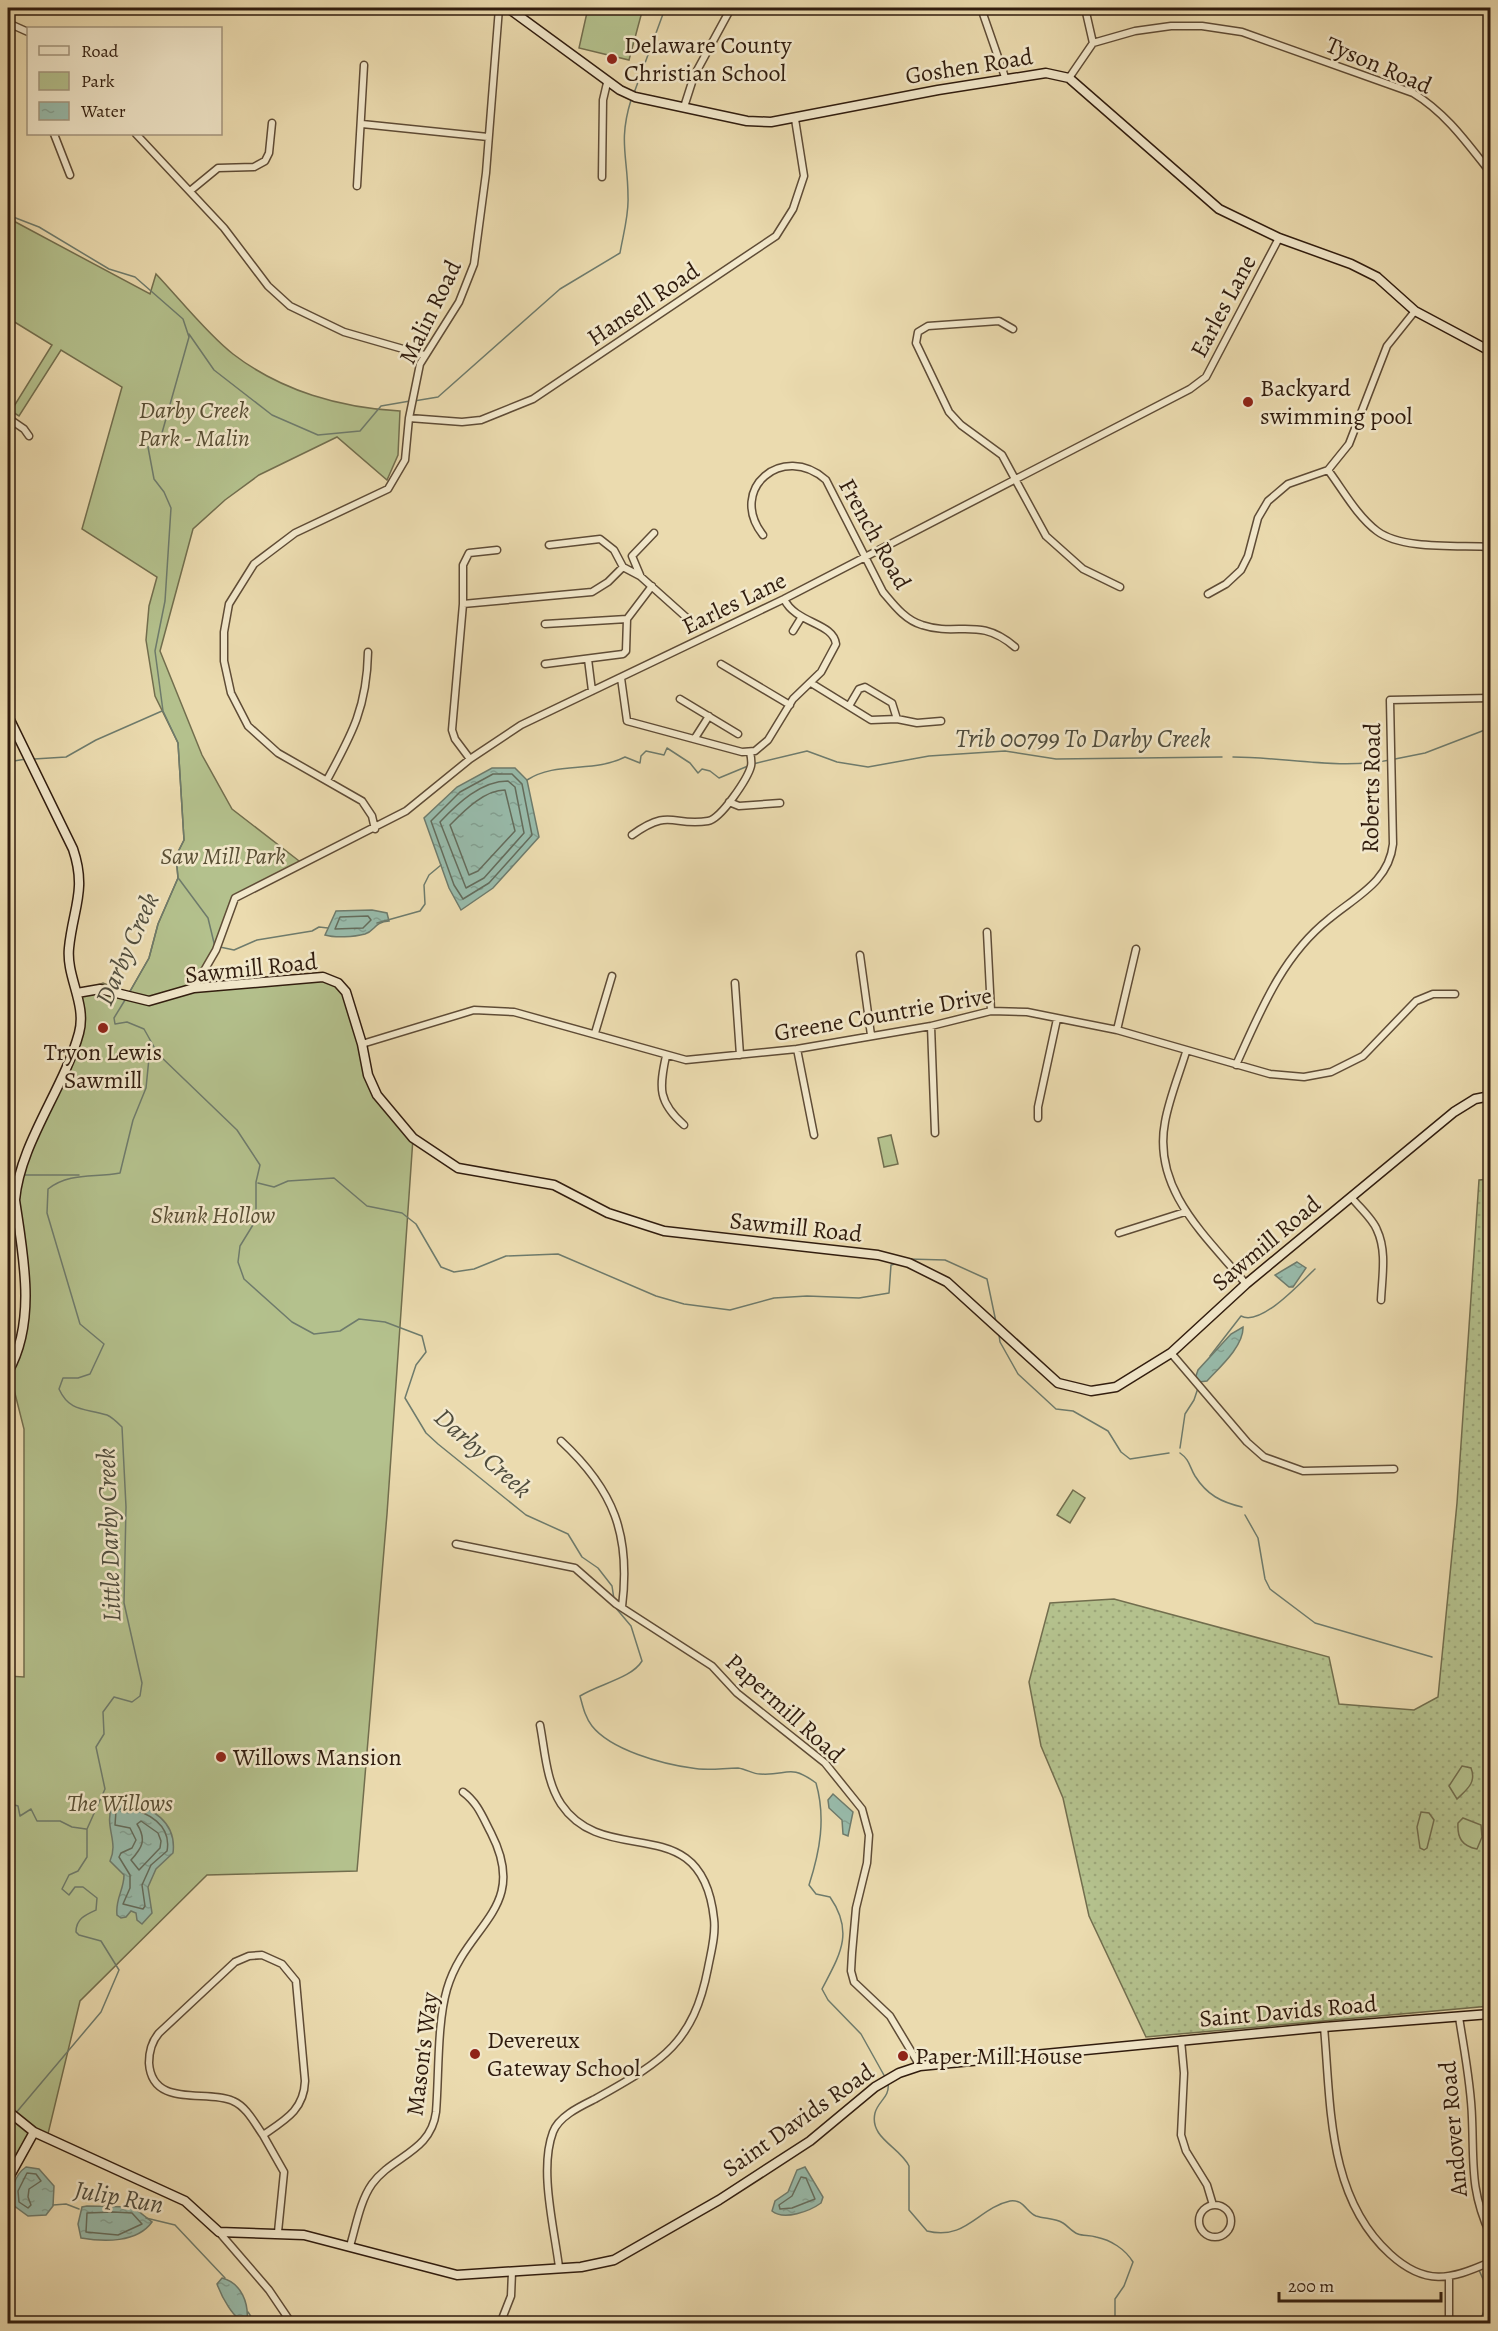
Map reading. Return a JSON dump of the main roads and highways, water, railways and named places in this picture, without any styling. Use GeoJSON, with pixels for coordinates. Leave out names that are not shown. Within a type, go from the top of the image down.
{"type":"FeatureCollection","features":[{"type":"Feature","properties":{"kind":"water"},"geometry":{"type":"Polygon","coordinates":[[[492,768],[515,768],[527,780],[539,837],[493,888],[461,910],[449,888],[424,818],[457,787],[492,768]]]}},
{"type":"Feature","properties":{"kind":"water"},"geometry":{"type":"Polygon","coordinates":[[[372,910],[387,913],[389,921],[380,923],[368,933],[361,935],[339,937],[325,935],[336,911],[372,910]]]}},
{"type":"Feature","properties":{"kind":"water"},"geometry":{"type":"Polygon","coordinates":[[[1297,1262],[1306,1268],[1293,1287],[1289,1287],[1275,1275],[1297,1262]]]}},
{"type":"Feature","properties":{"kind":"water"},"geometry":{"type":"Polygon","coordinates":[[[1243,1327],[1239,1342],[1230,1356],[1207,1381],[1199,1382],[1196,1376],[1198,1370],[1231,1334],[1243,1327]]]}},
{"type":"Feature","properties":{"kind":"water"},"geometry":{"type":"Polygon","coordinates":[[[833,1794],[853,1812],[848,1836],[843,1834],[842,1820],[829,1808],[828,1800],[833,1794]]]}},
{"type":"Feature","properties":{"kind":"water"},"geometry":{"type":"Polygon","coordinates":[[[124,1801],[144,1807],[161,1818],[171,1833],[173,1842],[173,1853],[156,1869],[148,1887],[152,1913],[142,1924],[137,1920],[136,1913],[131,1911],[126,1917],[121,1918],[117,1915],[117,1904],[124,1875],[110,1861],[113,1847],[110,1813],[112,1805],[124,1801]]]}},
{"type":"Feature","properties":{"kind":"water"},"geometry":{"type":"Polygon","coordinates":[[[26,2167],[39,2169],[54,2186],[53,2206],[46,2215],[28,2216],[13,2205],[14,2184],[18,2174],[26,2167]]]}},
{"type":"Feature","properties":{"kind":"water"},"geometry":{"type":"Polygon","coordinates":[[[805,2167],[823,2197],[821,2203],[804,2212],[790,2215],[777,2214],[772,2211],[775,2201],[788,2192],[797,2170],[805,2167]]]}},
{"type":"Feature","properties":{"kind":"water"},"geometry":{"type":"Polygon","coordinates":[[[82,2207],[133,2207],[152,2222],[146,2229],[129,2237],[110,2240],[81,2238],[78,2224],[82,2207]]]}},
{"type":"Feature","properties":{"kind":"water"},"geometry":{"type":"Polygon","coordinates":[[[222,2278],[235,2284],[243,2295],[247,2308],[247,2322],[237,2318],[225,2301],[217,2284],[222,2278]]]}},
{"type":"Feature","properties":{"kind":"waterway"},"geometry":{"type":"LineString","coordinates":[[634,93],[663,14]]}},
{"type":"Feature","properties":{"kind":"waterway"},"geometry":{"type":"LineString","coordinates":[[414,401],[438,397],[560,289],[620,253],[628,211],[624,139],[631,100]]}},
{"type":"Feature","properties":{"kind":"waterway","name":"Darby Creek"},"geometry":{"type":"LineString","coordinates":[[8,215],[39,227],[109,269],[135,277],[183,319],[189,337],[160,440],[148,447],[154,479],[164,492],[171,508],[165,601],[155,651],[163,711],[178,743],[184,840],[176,856],[178,878],[158,924],[149,958],[129,993]]}},
{"type":"Feature","properties":{"kind":"waterway"},"geometry":{"type":"LineString","coordinates":[[8,235],[15,220]]}},
{"type":"Feature","properties":{"kind":"waterway"},"geometry":{"type":"LineString","coordinates":[[189,334],[214,370],[272,415],[318,435],[360,431],[381,406],[410,401]]}},
{"type":"Feature","properties":{"kind":"waterway"},"geometry":{"type":"LineString","coordinates":[[34,759],[66,757],[96,740],[162,711]]}},
{"type":"Feature","properties":{"kind":"waterway","name":"Trib 00799 To Darby Creek"},"geometry":{"type":"LineString","coordinates":[[1395,759],[1425,753],[1490,728]]}},
{"type":"Feature","properties":{"kind":"waterway","name":"Trib 00799 To Darby Creek"},"geometry":{"type":"LineString","coordinates":[[527,780],[550,771],[601,765],[625,757],[640,763],[641,756],[646,751],[664,755],[667,748],[690,763],[698,773],[702,769],[710,771],[719,778],[748,766]]}},
{"type":"Feature","properties":{"kind":"waterway","name":"Trib 00799 To Darby Creek"},"geometry":{"type":"LineString","coordinates":[[753,764],[807,751],[837,762],[868,767],[929,756],[1005,751],[1056,759],[1222,757]]}},
{"type":"Feature","properties":{"kind":"waterway","name":"Trib 00799 To Darby Creek"},"geometry":{"type":"LineString","coordinates":[[1233,757],[1351,764],[1390,760]]}},
{"type":"Feature","properties":{"kind":"waterway"},"geometry":{"type":"LineString","coordinates":[[8,762],[26,759]]}},
{"type":"Feature","properties":{"kind":"waterway","name":"Trib 00799 To Darby Creek"},"geometry":{"type":"LineString","coordinates":[[377,923],[420,911],[425,904],[424,885],[429,875],[441,865]]}},
{"type":"Feature","properties":{"kind":"waterway","name":"Trib 00799 To Darby Creek"},"geometry":{"type":"LineString","coordinates":[[179,879],[208,918],[215,947]]}},
{"type":"Feature","properties":{"kind":"waterway","name":"Trib 00799 To Darby Creek"},"geometry":{"type":"LineString","coordinates":[[220,947],[234,950],[257,940],[312,931],[319,927],[328,928]]}},
{"type":"Feature","properties":{"kind":"waterway","name":"Darby Creek"},"geometry":{"type":"LineString","coordinates":[[125,1000],[114,1018],[115,1024],[127,1022],[144,1029],[158,1054],[237,1130],[260,1165],[256,1182],[256,1220],[240,1246],[238,1262],[244,1279],[292,1322],[314,1334],[340,1331],[359,1319],[385,1322],[422,1336],[426,1352],[416,1365],[405,1398],[426,1433],[526,1515],[568,1534],[582,1557],[598,1568],[612,1586],[614,1599]]}},
{"type":"Feature","properties":{"kind":"waterway","name":"Little Darby Creek"},"geometry":{"type":"LineString","coordinates":[[15,2114],[101,2012],[119,1970],[101,1941],[79,1935],[76,1932],[79,1921],[96,1910],[97,1898],[83,1887],[75,1887],[69,1895],[62,1889],[69,1875],[78,1871],[87,1857],[87,1829],[105,1789],[96,1747],[104,1734],[103,1712],[114,1697],[132,1702],[140,1696],[142,1683],[124,1603],[126,1507],[122,1427],[107,1415],[73,1406],[63,1397],[59,1389],[63,1378],[78,1378],[90,1374],[104,1344],[80,1324],[47,1213],[48,1189],[65,1180],[120,1173],[133,1120],[146,1088],[149,1058],[157,1054]]}},
{"type":"Feature","properties":{"kind":"waterway"},"geometry":{"type":"LineString","coordinates":[[8,1175],[16,1175]]}},
{"type":"Feature","properties":{"kind":"waterway"},"geometry":{"type":"LineString","coordinates":[[23,1175],[79,1175]]}},
{"type":"Feature","properties":{"kind":"waterway"},"geometry":{"type":"LineString","coordinates":[[258,1183],[274,1187],[288,1181],[334,1178],[367,1206],[402,1213],[416,1224],[441,1267],[454,1272],[474,1269],[506,1256],[558,1254],[656,1296],[684,1304],[730,1310],[774,1298],[807,1296],[859,1298],[889,1293],[891,1265],[895,1264]]}},
{"type":"Feature","properties":{"kind":"waterway"},"geometry":{"type":"LineString","coordinates":[[908,1259],[945,1260],[987,1279],[996,1322]]}},
{"type":"Feature","properties":{"kind":"waterway"},"geometry":{"type":"LineString","coordinates":[[1210,1356],[1241,1316],[1249,1318],[1270,1309],[1315,1269]]}},
{"type":"Feature","properties":{"kind":"waterway"},"geometry":{"type":"LineString","coordinates":[[999,1335],[1000,1342],[1018,1374],[1056,1409],[1073,1411],[1108,1431],[1121,1452],[1130,1459],[1169,1453]]}},
{"type":"Feature","properties":{"kind":"waterway"},"geometry":{"type":"LineString","coordinates":[[1180,1448],[1185,1414],[1198,1388]]}},
{"type":"Feature","properties":{"kind":"waterway"},"geometry":{"type":"LineString","coordinates":[[1180,1453],[1188,1461],[1200,1483],[1210,1493],[1227,1503],[1242,1507]]}},
{"type":"Feature","properties":{"kind":"waterway"},"geometry":{"type":"LineString","coordinates":[[1245,1515],[1258,1538],[1265,1579],[1270,1589],[1315,1623],[1432,1657]]}},
{"type":"Feature","properties":{"kind":"waterway","name":"Darby Creek"},"geometry":{"type":"LineString","coordinates":[[615,1607],[631,1626],[642,1661],[631,1672],[580,1696],[584,1712],[592,1726],[601,1735],[624,1749],[666,1763],[703,1769],[738,1768],[760,1774],[794,1772],[816,1783],[821,1822],[816,1860],[809,1885],[816,1894],[830,1897],[838,1910],[843,1933],[839,1955],[822,1989],[828,2000],[861,2034],[885,2077]]}},
{"type":"Feature","properties":{"kind":"waterway"},"geometry":{"type":"LineString","coordinates":[[1485,1684],[1490,1687]]}},
{"type":"Feature","properties":{"kind":"waterway"},"geometry":{"type":"LineString","coordinates":[[8,1803],[18,1806],[20,1816],[31,1809],[37,1821],[60,1821],[72,1827],[86,1829]]}},
{"type":"Feature","properties":{"kind":"waterway","name":"Darby Creek"},"geometry":{"type":"LineString","coordinates":[[888,2084],[887,2092],[875,2113],[874,2122],[881,2136],[905,2159],[909,2166],[909,2210],[927,2231],[952,2232],[999,2205],[1015,2201],[1036,2216],[1060,2221],[1078,2234],[1102,2238],[1122,2249],[1133,2262],[1124,2286],[1115,2299],[1115,2324]]}},
{"type":"Feature","properties":{"kind":"waterway","name":"Little Darby Creek"},"geometry":{"type":"LineString","coordinates":[[8,2121],[12,2117]]}},
{"type":"Feature","properties":{"kind":"waterway","name":"Julip Run"},"geometry":{"type":"LineString","coordinates":[[8,2156],[12,2162]]}},
{"type":"Feature","properties":{"kind":"waterway","name":"Julip Run"},"geometry":{"type":"LineString","coordinates":[[53,2205],[66,2204],[79,2209]]}},
{"type":"Feature","properties":{"kind":"waterway","name":"Julip Run"},"geometry":{"type":"LineString","coordinates":[[146,2218],[175,2225],[225,2278]]}},
{"type":"Feature","properties":{"kind":"waterway"},"geometry":{"type":"LineString","coordinates":[[1479,2270],[1490,2295],[1479,2324]]}},
{"type":"Feature","properties":{"kind":"waterway","name":"Julip Run"},"geometry":{"type":"LineString","coordinates":[[248,2312],[256,2324]]}},
{"type":"Feature","properties":{"kind":"place","name":"Delaware County Christian School"},"geometry":{"type":"Point","coordinates":[612,59]}},
{"type":"Feature","properties":{"kind":"place","name":"Backyard swimming pool"},"geometry":{"type":"Point","coordinates":[1248,402]}},
{"type":"Feature","properties":{"kind":"place","name":"Tryon Lewis Sawmill"},"geometry":{"type":"Point","coordinates":[103,1028]}},
{"type":"Feature","properties":{"kind":"place","name":"Willows Mansion"},"geometry":{"type":"Point","coordinates":[221,1757]}},
{"type":"Feature","properties":{"kind":"place","name":"Devereux Gateway School"},"geometry":{"type":"Point","coordinates":[475,2054]}},
{"type":"Feature","properties":{"kind":"place","name":"Paper Mill House"},"geometry":{"type":"Point","coordinates":[903,2056]}},
{"type":"Feature","properties":{"kind":"park label","name":"Darby Creek Park - Malin"},"geometry":{"type":"Point","coordinates":[194,424]}},
{"type":"Feature","properties":{"kind":"park label","name":"Saw Mill Park"},"geometry":{"type":"Point","coordinates":[223,856]}},
{"type":"Feature","properties":{"kind":"park label","name":"Skunk Hollow"},"geometry":{"type":"Point","coordinates":[213,1215]}},
{"type":"Feature","properties":{"kind":"park label","name":"The Willows"},"geometry":{"type":"Point","coordinates":[120,1803]}}]}
